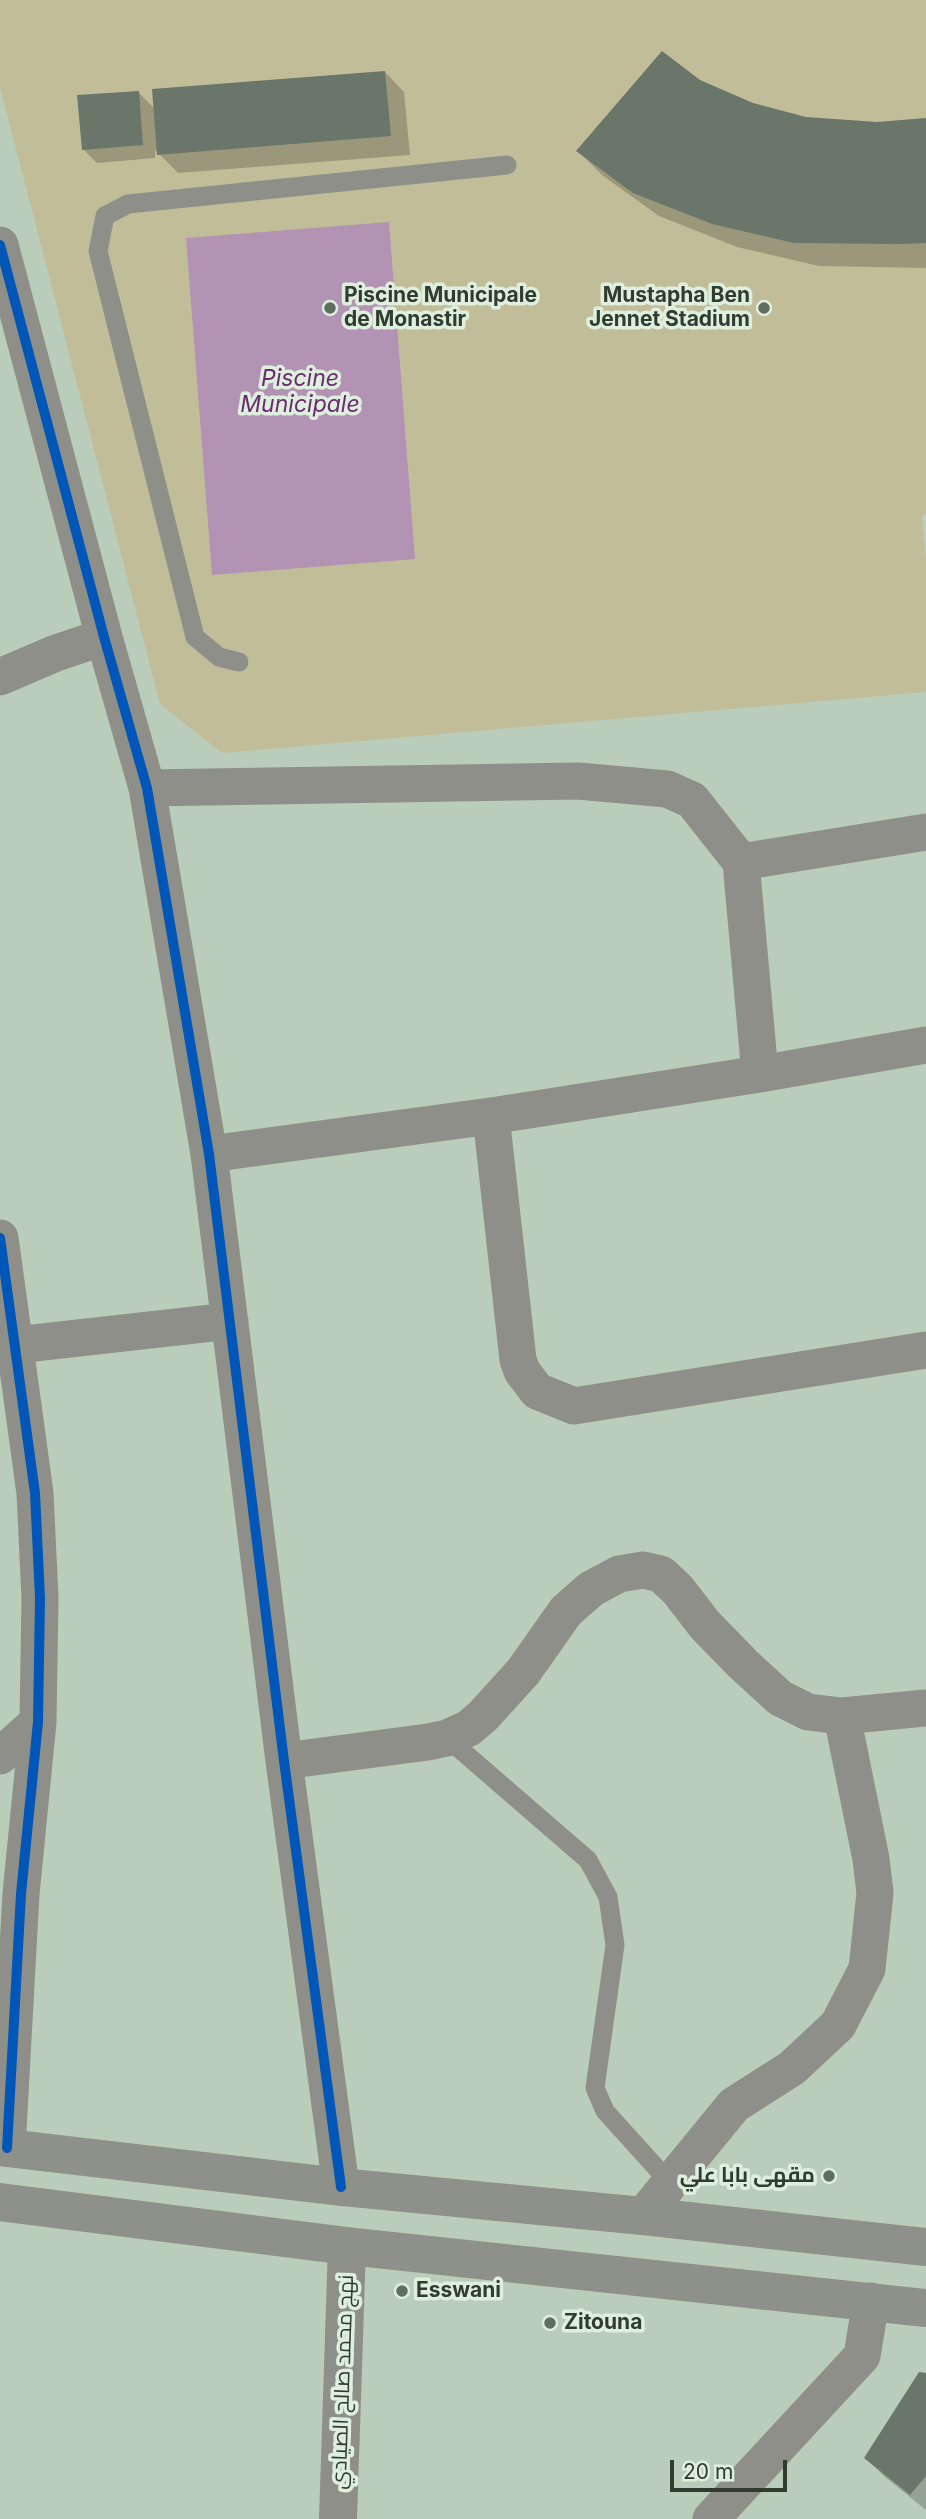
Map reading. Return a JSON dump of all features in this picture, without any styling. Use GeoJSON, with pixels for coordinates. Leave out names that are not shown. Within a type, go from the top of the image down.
{"type":"FeatureCollection","features":[{"type":"Feature","properties":{"kind":"main road"},"geometry":{"type":"LineString","coordinates":[[3,2147],[341,2188],[643,2216],[926,2247]]}},
{"type":"Feature","properties":{"kind":"main road"},"geometry":{"type":"LineString","coordinates":[[0,2202],[347,2246],[926,2308]]}},
{"type":"Feature","properties":{"kind":"street"},"geometry":{"type":"LineString","coordinates":[[0,245],[147,788],[209,1154],[284,1761],[341,2188]]}},
{"type":"Feature","properties":{"kind":"street"},"geometry":{"type":"LineString","coordinates":[[0,677],[104,636]]}},
{"type":"Feature","properties":{"kind":"street"},"geometry":{"type":"LineString","coordinates":[[147,788],[578,781],[667,789],[692,800],[741,862],[761,1074]]}},
{"type":"Feature","properties":{"kind":"street"},"geometry":{"type":"LineString","coordinates":[[741,862],[926,832]]}},
{"type":"Feature","properties":{"kind":"street"},"geometry":{"type":"LineString","coordinates":[[209,1154],[491,1116],[926,1045]]}},
{"type":"Feature","properties":{"kind":"street"},"geometry":{"type":"LineString","coordinates":[[491,1116],[518,1360],[522,1371],[537,1391],[574,1406],[926,1350]]}},
{"type":"Feature","properties":{"kind":"street"},"geometry":{"type":"LineString","coordinates":[[0,1238],[8,1352],[35,1493],[40,1598],[38,1722],[21,1894],[3,2147]]}},
{"type":"Feature","properties":{"kind":"street"},"geometry":{"type":"LineString","coordinates":[[8,1352],[230,1321]]}},
{"type":"Feature","properties":{"kind":"street"},"geometry":{"type":"LineString","coordinates":[[284,1761],[447,1738],[469,1728],[484,1716],[523,1672],[566,1611],[591,1589],[619,1574],[643,1570],[661,1574],[678,1590],[714,1635],[780,1698],[808,1712],[842,1716],[926,1708]]}},
{"type":"Feature","properties":{"kind":"street"},"geometry":{"type":"LineString","coordinates":[[643,2216],[734,2105],[792,2068],[838,2025],[867,1969],[875,1893],[871,1859],[842,1716]]}},
{"type":"Feature","properties":{"kind":"street"},"geometry":{"type":"LineString","coordinates":[[0,1756],[38,1722]]}},
{"type":"Feature","properties":{"kind":"street","name":"نهج محمد صالح الصيادي"},"geometry":{"type":"LineString","coordinates":[[338,2519],[347,2246]]}},
{"type":"Feature","properties":{"kind":"street"},"geometry":{"type":"LineString","coordinates":[[711,2519],[862,2356],[871,2301]]}},
{"type":"Feature","properties":{"kind":"lane"},"geometry":{"type":"LineString","coordinates":[[239,662],[219,657],[195,637],[98,251],[105,216],[128,204],[507,165]]}},
{"type":"Feature","properties":{"kind":"lane"},"geometry":{"type":"LineString","coordinates":[[447,1738],[588,1860],[608,1897],[615,1945],[595,2088],[606,2111],[670,2183]]}},
{"type":"Feature","properties":{"kind":"shaded area","name":"Piscine Municipale de Monastir"},"geometry":{"type":"Polygon","coordinates":[[[0,0],[926,0],[926,514],[922,515],[926,561],[926,692],[222,753],[160,704],[0,87],[0,0]]]}},
{"type":"Feature","properties":{"kind":"water","name":"Piscine Municipale"},"geometry":{"type":"Polygon","coordinates":[[[389,222],[415,559],[212,575],[186,238],[389,222]]]}},
{"type":"Feature","properties":{"kind":"building"},"geometry":{"type":"Polygon","coordinates":[[[662,51],[700,80],[753,103],[806,117],[877,122],[926,118],[926,243],[794,243],[712,224],[633,193],[576,151],[662,51]]]}},
{"type":"Feature","properties":{"kind":"building"},"geometry":{"type":"Polygon","coordinates":[[[385,71],[391,136],[157,155],[152,89],[385,71]]]}},
{"type":"Feature","properties":{"kind":"building"},"geometry":{"type":"Polygon","coordinates":[[[139,91],[143,145],[82,150],[77,95],[139,91]]]}},
{"type":"Feature","properties":{"kind":"building"},"geometry":{"type":"Polygon","coordinates":[[[919,2372],[926,2373],[926,2476],[910,2495],[864,2458],[919,2372]]]}},
{"type":"Feature","properties":{"kind":"cycle path"},"geometry":{"type":"LineString","coordinates":[[0,245],[147,788],[209,1154],[284,1761],[341,2187]]}},
{"type":"Feature","properties":{"kind":"cycle path"},"geometry":{"type":"LineString","coordinates":[[0,1238],[35,1493],[40,1598],[38,1722],[21,1894],[7,2148]]}},
{"type":"Feature","properties":{"kind":"place","name":"Piscine Municipale de Monastir"},"geometry":{"type":"Point","coordinates":[330,308]}},
{"type":"Feature","properties":{"kind":"place","name":"Mustapha Ben Jennet Stadium"},"geometry":{"type":"Point","coordinates":[764,308]}},
{"type":"Feature","properties":{"kind":"place","name":"مقهى بابا علي"},"geometry":{"type":"Point","coordinates":[829,2176]}},
{"type":"Feature","properties":{"kind":"place","name":"Esswani"},"geometry":{"type":"Point","coordinates":[402,2291]}},
{"type":"Feature","properties":{"kind":"place","name":"Zitouna"},"geometry":{"type":"Point","coordinates":[550,2323]}}]}
